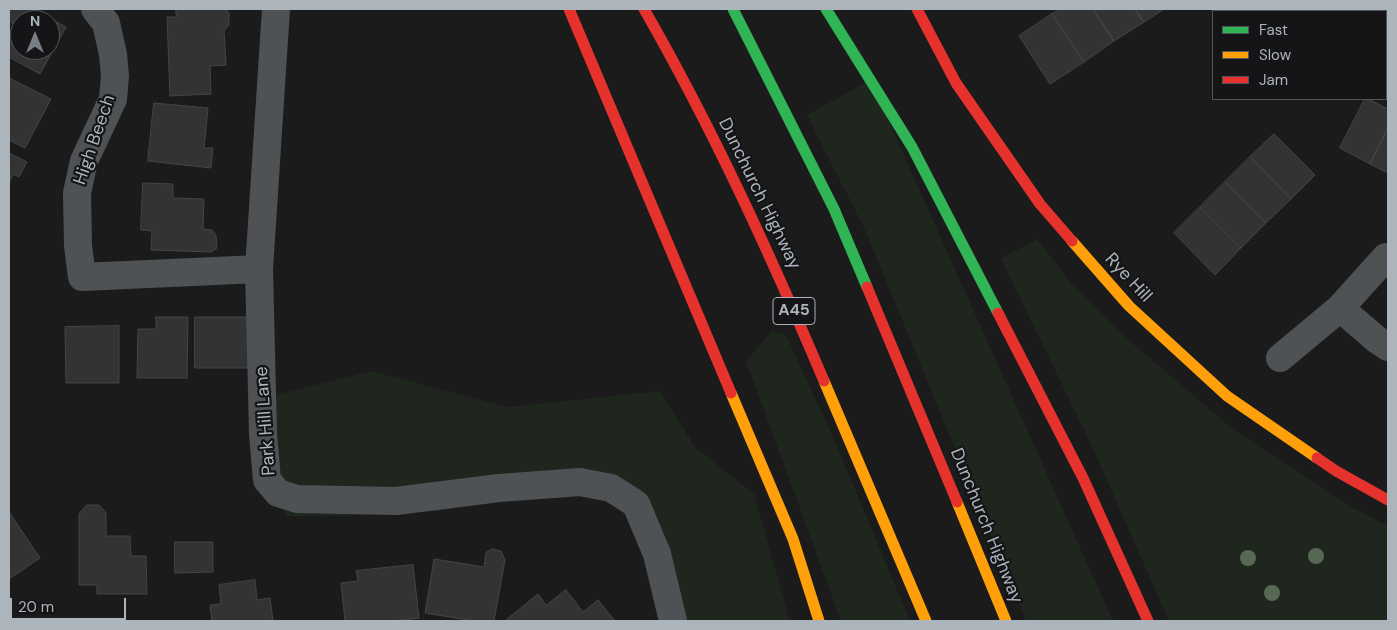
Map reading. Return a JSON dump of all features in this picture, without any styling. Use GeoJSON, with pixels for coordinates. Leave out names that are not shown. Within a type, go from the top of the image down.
{"type":"FeatureCollection","features":[{"type":"Feature","properties":{"kind":"main road"},"geometry":{"type":"LineString","coordinates":[[569,9],[793,539],[819,621]]}},
{"type":"Feature","properties":{"kind":"main road","name":"Dunchurch Highway"},"geometry":{"type":"LineString","coordinates":[[644,9],[681,73],[776,268],[926,621]]}},
{"type":"Feature","properties":{"kind":"main road","name":"Dunchurch Highway"},"geometry":{"type":"LineString","coordinates":[[733,9],[834,209],[1006,621]]}},
{"type":"Feature","properties":{"kind":"main road"},"geometry":{"type":"LineString","coordinates":[[826,9],[912,147],[1083,478],[1148,621]]}},
{"type":"Feature","properties":{"kind":"main road","name":"Rye Hill"},"geometry":{"type":"LineString","coordinates":[[916,9],[956,83],[1040,204],[1129,306],[1227,396],[1336,471],[1388,500]]}},
{"type":"Feature","properties":{"kind":"street","name":"High Beech"},"geometry":{"type":"LineString","coordinates":[[95,9],[106,23],[113,54],[115,76],[113,99],[84,161],[77,193],[78,246],[82,277],[259,269]]}},
{"type":"Feature","properties":{"kind":"street","name":"Park Hill Lane"},"geometry":{"type":"LineString","coordinates":[[276,9],[259,269],[267,480],[278,492],[297,499],[396,501],[500,488],[580,482],[611,488],[636,504],[657,554],[673,621]]}},
{"type":"Feature","properties":{"kind":"street"},"geometry":{"type":"LineString","coordinates":[[1280,358],[1340,308],[1386,257]]}},
{"type":"Feature","properties":{"kind":"street"},"geometry":{"type":"LineString","coordinates":[[1340,308],[1388,347]]}},
{"type":"Feature","properties":{"kind":"shaded area"},"geometry":{"type":"Polygon","coordinates":[[[870,80],[1113,621],[1026,621],[866,232],[807,115],[870,80]]]}},
{"type":"Feature","properties":{"kind":"shaded area"},"geometry":{"type":"Polygon","coordinates":[[[1037,239],[1072,284],[1125,337],[1233,429],[1355,509],[1388,526],[1388,621],[1169,621],[1090,442],[1001,259],[1037,239]]]}},
{"type":"Feature","properties":{"kind":"shaded area"},"geometry":{"type":"Polygon","coordinates":[[[772,331],[786,335],[834,439],[910,621],[841,621],[746,361],[772,331]]]}},
{"type":"Feature","properties":{"kind":"shaded area"},"geometry":{"type":"Polygon","coordinates":[[[371,371],[508,407],[660,391],[695,447],[754,494],[790,621],[664,621],[636,503],[546,493],[438,511],[338,516],[287,516],[267,480],[262,396],[280,394],[371,371]]]}},
{"type":"Feature","properties":{"kind":"building"},"geometry":{"type":"Polygon","coordinates":[[[9,9],[34,10],[10,10],[10,22],[9,9]]]}},
{"type":"Feature","properties":{"kind":"building"},"geometry":{"type":"Polygon","coordinates":[[[176,9],[225,9],[229,13],[229,25],[224,31],[226,65],[210,66],[211,94],[170,96],[167,17],[176,17],[176,9]]]}},
{"type":"Feature","properties":{"kind":"building"},"geometry":{"type":"Polygon","coordinates":[[[1061,9],[1093,9],[1114,41],[1084,62],[1052,14],[1061,9]]]}},
{"type":"Feature","properties":{"kind":"building"},"geometry":{"type":"Polygon","coordinates":[[[1093,9],[1135,9],[1144,22],[1114,41],[1093,9]]]}},
{"type":"Feature","properties":{"kind":"building"},"geometry":{"type":"Polygon","coordinates":[[[1135,9],[1164,9],[1144,22],[1135,9]]]}},
{"type":"Feature","properties":{"kind":"building"},"geometry":{"type":"Polygon","coordinates":[[[1361,9],[1388,9],[1388,14],[1387,16],[1387,10],[1361,9]]]}},
{"type":"Feature","properties":{"kind":"building"},"geometry":{"type":"Polygon","coordinates":[[[1052,14],[1084,62],[1050,84],[1019,36],[1052,14]]]}},
{"type":"Feature","properties":{"kind":"building"},"geometry":{"type":"Polygon","coordinates":[[[60,24],[66,27],[60,38],[60,24]]]}},
{"type":"Feature","properties":{"kind":"building"},"geometry":{"type":"Polygon","coordinates":[[[10,34],[10,58],[9,57],[10,34]]]}},
{"type":"Feature","properties":{"kind":"building"},"geometry":{"type":"Polygon","coordinates":[[[14,60],[48,60],[40,74],[14,60]]]}},
{"type":"Feature","properties":{"kind":"building"},"geometry":{"type":"Polygon","coordinates":[[[9,78],[51,99],[25,148],[9,140],[9,78]]]}},
{"type":"Feature","properties":{"kind":"building"},"geometry":{"type":"Polygon","coordinates":[[[1364,100],[1370,100],[1388,109],[1388,128],[1370,164],[1340,148],[1364,100]]]}},
{"type":"Feature","properties":{"kind":"building"},"geometry":{"type":"Polygon","coordinates":[[[154,103],[208,108],[204,148],[213,148],[211,168],[148,161],[154,103]]]}},
{"type":"Feature","properties":{"kind":"building"},"geometry":{"type":"Polygon","coordinates":[[[1388,128],[1388,173],[1370,164],[1388,128]]]}},
{"type":"Feature","properties":{"kind":"building"},"geometry":{"type":"Polygon","coordinates":[[[1274,134],[1315,175],[1291,199],[1250,157],[1274,134]]]}},
{"type":"Feature","properties":{"kind":"building"},"geometry":{"type":"Polygon","coordinates":[[[9,153],[27,162],[19,177],[13,174],[9,183],[9,153]]]}},
{"type":"Feature","properties":{"kind":"building"},"geometry":{"type":"Polygon","coordinates":[[[1250,157],[1291,199],[1266,223],[1225,182],[1250,157]]]}},
{"type":"Feature","properties":{"kind":"building"},"geometry":{"type":"Polygon","coordinates":[[[1225,182],[1266,223],[1241,248],[1200,207],[1225,182]]]}},
{"type":"Feature","properties":{"kind":"building"},"geometry":{"type":"Polygon","coordinates":[[[143,183],[173,184],[173,198],[204,199],[203,229],[212,230],[216,235],[217,248],[211,252],[151,250],[152,231],[141,230],[143,183]]]}},
{"type":"Feature","properties":{"kind":"building"},"geometry":{"type":"Polygon","coordinates":[[[1200,207],[1241,248],[1215,275],[1174,233],[1200,207]]]}},
{"type":"Feature","properties":{"kind":"building"},"geometry":{"type":"Polygon","coordinates":[[[156,317],[188,317],[187,378],[137,378],[138,329],[156,329],[156,317]]]}},
{"type":"Feature","properties":{"kind":"building"},"geometry":{"type":"Polygon","coordinates":[[[195,317],[248,317],[248,368],[195,368],[195,317]]]}},
{"type":"Feature","properties":{"kind":"building"},"geometry":{"type":"Polygon","coordinates":[[[119,326],[119,383],[66,383],[65,327],[119,326]]]}},
{"type":"Feature","properties":{"kind":"building"},"geometry":{"type":"Polygon","coordinates":[[[87,505],[99,505],[106,513],[106,536],[130,536],[131,556],[146,556],[147,594],[97,594],[97,585],[79,585],[79,514],[87,505]]]}},
{"type":"Feature","properties":{"kind":"building"},"geometry":{"type":"Polygon","coordinates":[[[9,512],[40,558],[9,579],[9,512]]]}},
{"type":"Feature","properties":{"kind":"building"},"geometry":{"type":"Polygon","coordinates":[[[175,542],[213,542],[213,572],[175,573],[175,542]]]}},
{"type":"Feature","properties":{"kind":"building"},"geometry":{"type":"Polygon","coordinates":[[[492,549],[501,551],[505,560],[494,621],[474,621],[425,613],[434,559],[484,567],[486,553],[492,549]]]}},
{"type":"Feature","properties":{"kind":"building"},"geometry":{"type":"Polygon","coordinates":[[[413,565],[419,618],[395,621],[345,621],[341,583],[358,581],[356,571],[413,565]]]}},
{"type":"Feature","properties":{"kind":"building"},"geometry":{"type":"Polygon","coordinates":[[[255,580],[257,600],[270,598],[273,621],[212,621],[210,605],[221,604],[219,585],[255,580]]]}},
{"type":"Feature","properties":{"kind":"building"},"geometry":{"type":"Polygon","coordinates":[[[566,590],[583,612],[598,600],[615,621],[506,620],[538,594],[546,605],[566,590]]]}},
{"type":"Feature","properties":{"kind":"traffic: fast"},"geometry":{"type":"LineString","coordinates":[[733,9],[834,209],[867,287]]}},
{"type":"Feature","properties":{"kind":"traffic: fast"},"geometry":{"type":"LineString","coordinates":[[826,9],[912,147],[998,313]]}},
{"type":"Feature","properties":{"kind":"traffic: slow"},"geometry":{"type":"LineString","coordinates":[[1072,241],[1129,306],[1227,396],[1317,458]]}},
{"type":"Feature","properties":{"kind":"traffic: slow"},"geometry":{"type":"LineString","coordinates":[[824,381],[926,621]]}},
{"type":"Feature","properties":{"kind":"traffic: slow"},"geometry":{"type":"LineString","coordinates":[[731,393],[793,539],[819,621]]}},
{"type":"Feature","properties":{"kind":"traffic: slow"},"geometry":{"type":"LineString","coordinates":[[957,502],[1006,621]]}},
{"type":"Feature","properties":{"kind":"traffic: jam"},"geometry":{"type":"LineString","coordinates":[[569,9],[731,393]]}},
{"type":"Feature","properties":{"kind":"traffic: jam"},"geometry":{"type":"LineString","coordinates":[[644,9],[694,100],[740,192],[824,381]]}},
{"type":"Feature","properties":{"kind":"traffic: jam"},"geometry":{"type":"LineString","coordinates":[[917,9],[956,83],[1040,204],[1072,241]]}},
{"type":"Feature","properties":{"kind":"traffic: jam"},"geometry":{"type":"LineString","coordinates":[[867,287],[957,502]]}},
{"type":"Feature","properties":{"kind":"traffic: jam"},"geometry":{"type":"LineString","coordinates":[[998,313],[1083,478],[1148,621]]}},
{"type":"Feature","properties":{"kind":"traffic: jam"},"geometry":{"type":"LineString","coordinates":[[1317,458],[1336,471],[1388,500]]}}]}
